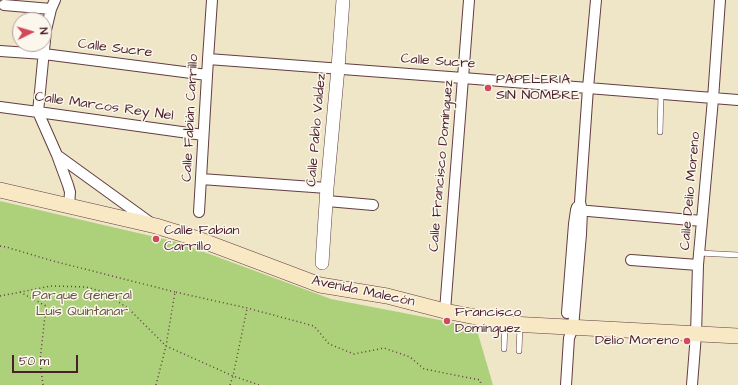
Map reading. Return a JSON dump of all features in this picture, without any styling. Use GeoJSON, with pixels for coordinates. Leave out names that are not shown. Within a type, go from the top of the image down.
{"type":"FeatureCollection","features":[{"type":"Feature","properties":{"kind":"main road","name":"Avenida Malecón"},"geometry":{"type":"LineString","coordinates":[[0,190],[156,226],[198,239],[320,285],[387,296],[445,311],[505,323],[569,331],[738,336]]}},
{"type":"Feature","properties":{"kind":"street","name":"Calle Fabián Carrillo"},"geometry":{"type":"LineString","coordinates":[[199,212],[212,0]]}},
{"type":"Feature","properties":{"kind":"street","name":"Calle Pablo Valdez"},"geometry":{"type":"LineString","coordinates":[[322,263],[343,0]]}},
{"type":"Feature","properties":{"kind":"street","name":"Calle Francisco Domínguez"},"geometry":{"type":"LineString","coordinates":[[445,311],[469,0]]}},
{"type":"Feature","properties":{"kind":"street"},"geometry":{"type":"LineString","coordinates":[[566,385],[569,331],[596,0]]}},
{"type":"Feature","properties":{"kind":"street","name":"Calle Delio Moreno"},"geometry":{"type":"LineString","coordinates":[[692,385],[696,334],[698,265],[713,99],[720,0]]}},
{"type":"Feature","properties":{"kind":"street"},"geometry":{"type":"LineString","coordinates":[[4,5],[53,5],[46,30],[38,112],[57,155],[70,192],[69,206]]}},
{"type":"Feature","properties":{"kind":"street","name":"Calle Sucre"},"geometry":{"type":"LineString","coordinates":[[0,51],[44,54],[207,75]]}},
{"type":"Feature","properties":{"kind":"street","name":"Calle Sucre"},"geometry":{"type":"LineString","coordinates":[[208,59],[738,100]]}},
{"type":"Feature","properties":{"kind":"street","name":"Calle Marcos Rey Nel"},"geometry":{"type":"LineString","coordinates":[[0,107],[204,135]]}},
{"type":"Feature","properties":{"kind":"street"},"geometry":{"type":"LineString","coordinates":[[57,155],[156,226]]}},
{"type":"Feature","properties":{"kind":"street"},"geometry":{"type":"LineString","coordinates":[[201,179],[327,194],[373,205]]}},
{"type":"Feature","properties":{"kind":"street"},"geometry":{"type":"LineString","coordinates":[[579,208],[702,221]]}},
{"type":"Feature","properties":{"kind":"street"},"geometry":{"type":"LineString","coordinates":[[631,260],[698,265]]}},
{"type":"Feature","properties":{"kind":"lane"},"geometry":{"type":"LineString","coordinates":[[660,132],[661,94]]}},
{"type":"Feature","properties":{"kind":"lane"},"geometry":{"type":"LineString","coordinates":[[699,252],[738,254]]}},
{"type":"Feature","properties":{"kind":"lane"},"geometry":{"type":"LineString","coordinates":[[504,349],[505,323]]}},
{"type":"Feature","properties":{"kind":"lane"},"geometry":{"type":"LineString","coordinates":[[519,351],[520,325]]}},
{"type":"Feature","properties":{"kind":"path"},"geometry":{"type":"LineString","coordinates":[[0,246],[53,261],[175,292],[247,308],[314,326],[329,344],[354,354],[384,348],[410,357],[424,369],[480,380],[481,385]]}},
{"type":"Feature","properties":{"kind":"path"},"geometry":{"type":"LineString","coordinates":[[0,296],[51,286],[86,287],[104,292],[130,309],[166,346],[233,376],[260,385]]}},
{"type":"Feature","properties":{"kind":"path"},"geometry":{"type":"LineString","coordinates":[[20,292],[46,306],[40,361],[44,385]]}},
{"type":"Feature","properties":{"kind":"path"},"geometry":{"type":"LineString","coordinates":[[156,385],[166,346],[175,292]]}},
{"type":"Feature","properties":{"kind":"path"},"geometry":{"type":"LineString","coordinates":[[230,385],[247,308]]}},
{"type":"Feature","properties":{"kind":"green space","name":"Parque General Luis Quintanar"},"geometry":{"type":"Polygon","coordinates":[[[0,201],[177,242],[331,299],[476,327],[493,385],[0,385],[0,201]]]}},
{"type":"Feature","properties":{"kind":"place","name":"PAPELERIA SIN NOMBRE"},"geometry":{"type":"Point","coordinates":[488,88]}},
{"type":"Feature","properties":{"kind":"place","name":"Calle Fabian Carrillo"},"geometry":{"type":"Point","coordinates":[156,239]}},
{"type":"Feature","properties":{"kind":"place","name":"Francisco Domínguez"},"geometry":{"type":"Point","coordinates":[447,321]}},
{"type":"Feature","properties":{"kind":"place","name":"Delio Moreno"},"geometry":{"type":"Point","coordinates":[687,341]}}]}
